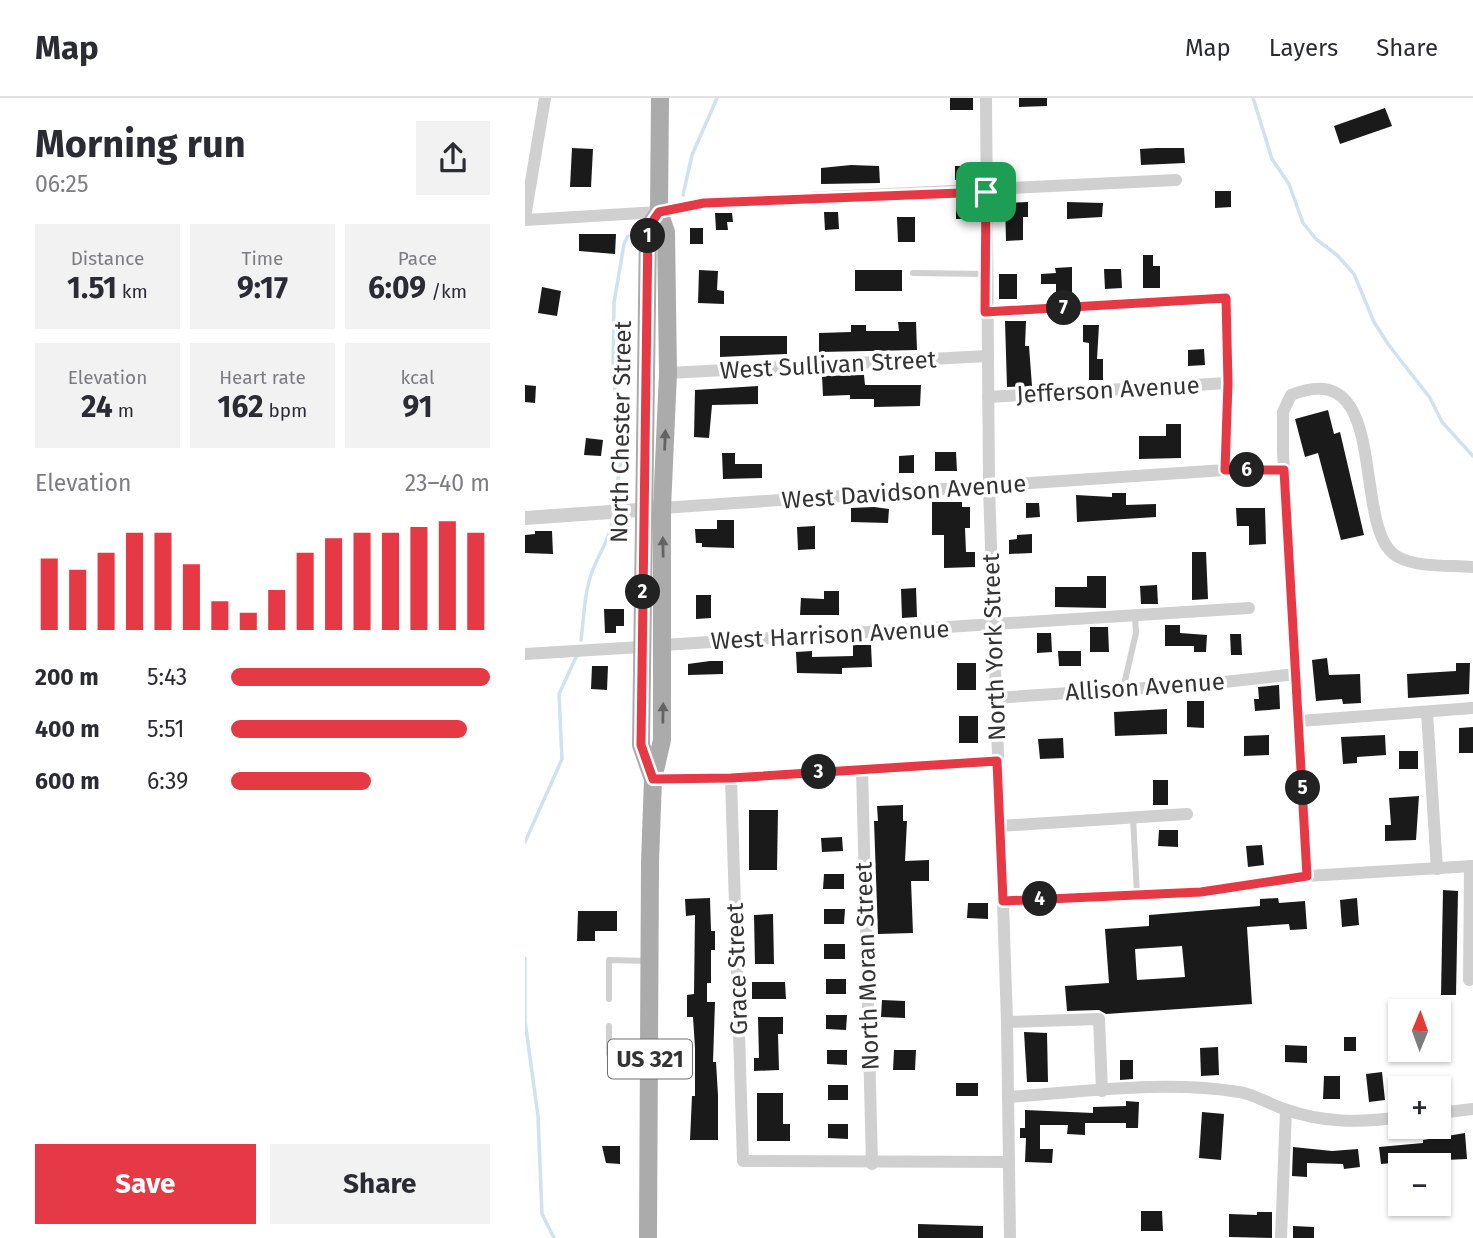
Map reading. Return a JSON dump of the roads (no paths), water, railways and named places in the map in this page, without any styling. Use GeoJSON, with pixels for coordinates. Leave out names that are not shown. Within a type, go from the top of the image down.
{"type":"FeatureCollection","features":[{"type":"Feature","properties":{"kind":"main road","name":"North Chester Street"},"geometry":{"type":"LineString","coordinates":[[653,779],[641,745],[641,647],[668,373],[666,232],[659,212],[660,98]]}},
{"type":"Feature","properties":{"kind":"main road","name":"North Chester Street"},"geometry":{"type":"LineString","coordinates":[[648,1238],[653,779],[662,740],[663,645],[654,508],[648,228],[659,212]]}},
{"type":"Feature","properties":{"kind":"street"},"geometry":{"type":"LineString","coordinates":[[545,98],[525,218],[659,212],[704,203],[986,192],[1176,180]]}},
{"type":"Feature","properties":{"kind":"street","name":"North York Street"},"geometry":{"type":"LineString","coordinates":[[986,98],[985,312],[1007,1022],[1010,1238]]}},
{"type":"Feature","properties":{"kind":"street"},"geometry":{"type":"LineString","coordinates":[[985,312],[1226,298],[1228,383],[1225,470]]}},
{"type":"Feature","properties":{"kind":"street","name":"West Sullivan Street"},"geometry":{"type":"LineString","coordinates":[[668,373],[987,356]]}},
{"type":"Feature","properties":{"kind":"street","name":"Jefferson Avenue"},"geometry":{"type":"LineString","coordinates":[[988,397],[1228,383]]}},
{"type":"Feature","properties":{"kind":"street"},"geometry":{"type":"LineString","coordinates":[[1307,876],[1284,470],[1286,402],[1291,395],[1308,388],[1323,387],[1335,391],[1346,400],[1357,420],[1386,546],[1396,557],[1473,567]]}},
{"type":"Feature","properties":{"kind":"street","name":"West Davidson Avenue"},"geometry":{"type":"LineString","coordinates":[[525,518],[1225,470],[1284,470]]}},
{"type":"Feature","properties":{"kind":"street","name":"West Harrison Avenue"},"geometry":{"type":"LineString","coordinates":[[663,645],[1249,608]]}},
{"type":"Feature","properties":{"kind":"street"},"geometry":{"type":"LineString","coordinates":[[525,654],[641,647]]}},
{"type":"Feature","properties":{"kind":"street","name":"Allison Avenue"},"geometry":{"type":"LineString","coordinates":[[995,698],[1296,674]]}},
{"type":"Feature","properties":{"kind":"street"},"geometry":{"type":"LineString","coordinates":[[1300,721],[1473,708]]}},
{"type":"Feature","properties":{"kind":"street"},"geometry":{"type":"LineString","coordinates":[[1427,712],[1437,869]]}},
{"type":"Feature","properties":{"kind":"street"},"geometry":{"type":"LineString","coordinates":[[653,779],[731,778],[997,761]]}},
{"type":"Feature","properties":{"kind":"street","name":"North Moran Street"},"geometry":{"type":"LineString","coordinates":[[862,769],[872,1164]]}},
{"type":"Feature","properties":{"kind":"street","name":"Grace Street"},"geometry":{"type":"LineString","coordinates":[[731,778],[743,1161],[872,1164]]}},
{"type":"Feature","properties":{"kind":"street"},"geometry":{"type":"LineString","coordinates":[[999,826],[1187,814]]}},
{"type":"Feature","properties":{"kind":"street"},"geometry":{"type":"LineString","coordinates":[[1003,901],[1201,892],[1307,876],[1472,866],[1469,980]]}},
{"type":"Feature","properties":{"kind":"street"},"geometry":{"type":"LineString","coordinates":[[1007,1022],[1099,1018],[1103,1091]]}},
{"type":"Feature","properties":{"kind":"street"},"geometry":{"type":"LineString","coordinates":[[1008,1097],[1191,1087],[1242,1093],[1286,1110],[1333,1121],[1363,1122],[1388,1119]]}},
{"type":"Feature","properties":{"kind":"street"},"geometry":{"type":"LineString","coordinates":[[1451,1112],[1473,1109]]}},
{"type":"Feature","properties":{"kind":"street"},"geometry":{"type":"LineString","coordinates":[[1281,1238],[1286,1110]]}},
{"type":"Feature","properties":{"kind":"street"},"geometry":{"type":"LineString","coordinates":[[872,1164],[1009,1162]]}},
{"type":"Feature","properties":{"kind":"lane"},"geometry":{"type":"LineString","coordinates":[[913,273],[986,274]]}},
{"type":"Feature","properties":{"kind":"lane"},"geometry":{"type":"LineString","coordinates":[[1123,689],[1136,633],[1135,617]]}},
{"type":"Feature","properties":{"kind":"lane"},"geometry":{"type":"LineString","coordinates":[[1133,817],[1137,894]]}},
{"type":"Feature","properties":{"kind":"lane"},"geometry":{"type":"LineString","coordinates":[[609,999],[609,960],[651,961]]}},
{"type":"Feature","properties":{"kind":"lane"},"geometry":{"type":"LineString","coordinates":[[609,1026],[609,1054],[650,1055]]}},
{"type":"Feature","properties":{"kind":"waterway"},"geometry":{"type":"LineString","coordinates":[[683,195],[692,155],[717,98]]}},
{"type":"Feature","properties":{"kind":"waterway"},"geometry":{"type":"LineString","coordinates":[[1253,98],[1272,159],[1289,184],[1303,223],[1316,239],[1338,256],[1354,274],[1374,322],[1388,344],[1430,398],[1442,422],[1473,456]]}},
{"type":"Feature","properties":{"kind":"waterway"},"geometry":{"type":"LineString","coordinates":[[616,492],[624,441],[613,378],[614,303],[624,244],[628,236]]}},
{"type":"Feature","properties":{"kind":"waterway"},"geometry":{"type":"LineString","coordinates":[[581,640],[589,580],[611,525]]}},
{"type":"Feature","properties":{"kind":"waterway"},"geometry":{"type":"LineString","coordinates":[[525,842],[562,759],[559,694],[577,655]]}},
{"type":"Feature","properties":{"kind":"waterway"},"geometry":{"type":"LineString","coordinates":[[525,958],[525,1021],[538,1116],[542,1214],[554,1238]]}}]}
